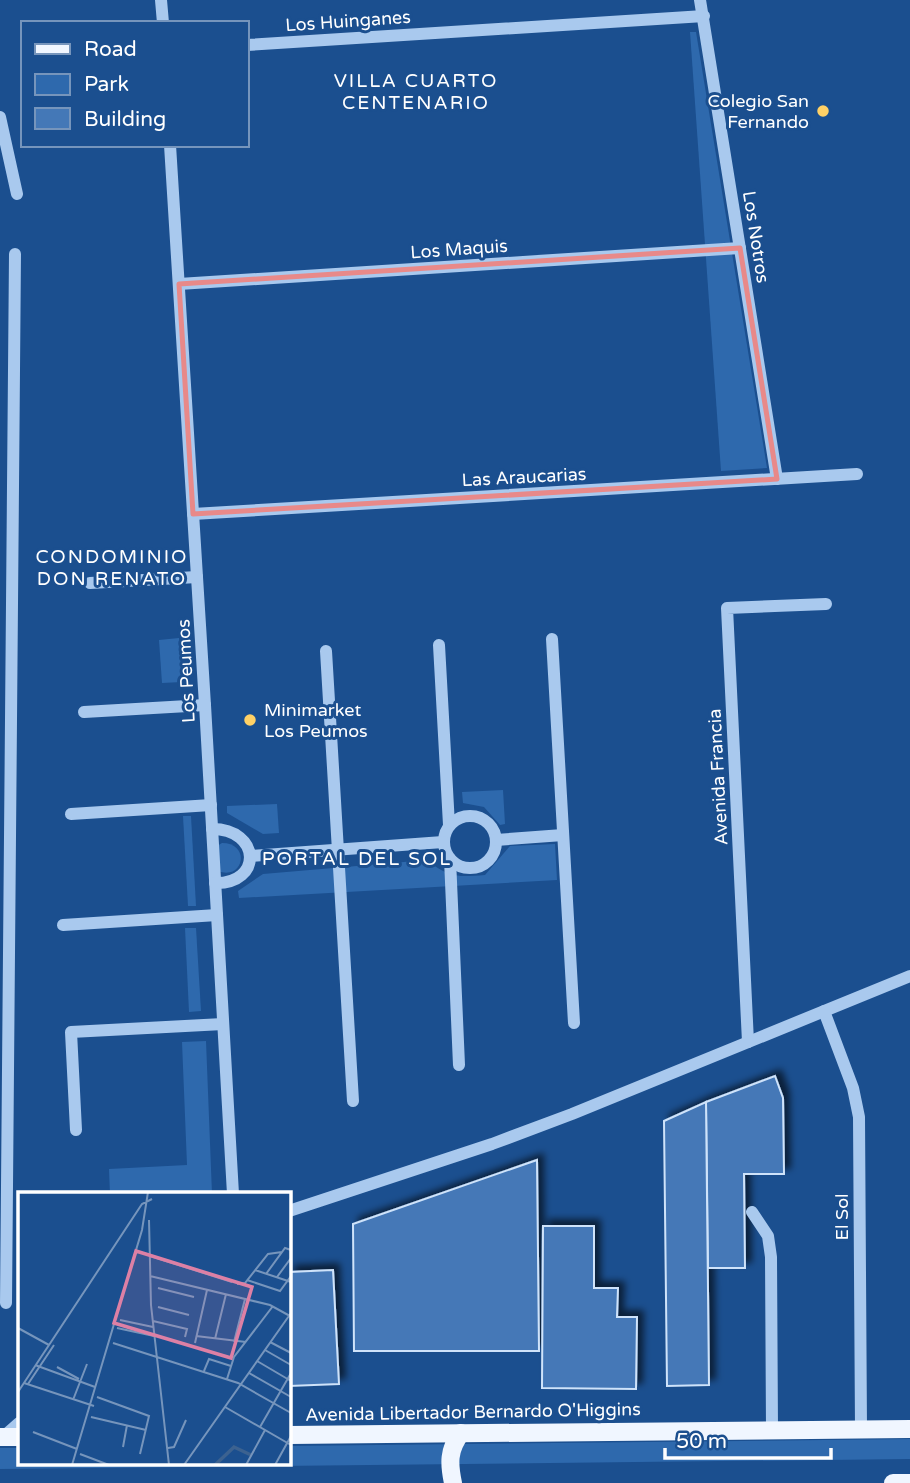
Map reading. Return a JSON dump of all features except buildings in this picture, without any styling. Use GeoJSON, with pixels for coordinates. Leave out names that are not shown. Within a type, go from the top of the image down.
{"type":"FeatureCollection","features":[{"type":"Feature","properties":{"kind":"main road","name":"Avenida Libertador Bernardo O'Higgins"},"geometry":{"type":"LineString","coordinates":[[290,1435],[910,1429]]}},
{"type":"Feature","properties":{"kind":"main road"},"geometry":{"type":"LineString","coordinates":[[453,1483],[450,1457],[455,1440],[461,1433]]}},
{"type":"Feature","properties":{"kind":"main road"},"geometry":{"type":"LineString","coordinates":[[893,1483],[910,1483]]}},
{"type":"Feature","properties":{"kind":"street"},"geometry":{"type":"LineString","coordinates":[[162,0],[163,21]]}},
{"type":"Feature","properties":{"kind":"street","name":"Los Notros"},"geometry":{"type":"LineString","coordinates":[[700,0],[777,479]]}},
{"type":"Feature","properties":{"kind":"street","name":"Los Huinganes"},"geometry":{"type":"LineString","coordinates":[[248,46],[704,16]]}},
{"type":"Feature","properties":{"kind":"street"},"geometry":{"type":"LineString","coordinates":[[0,117],[17,194]]}},
{"type":"Feature","properties":{"kind":"street","name":"Los Peumos"},"geometry":{"type":"LineString","coordinates":[[170,147],[233,1192]]}},
{"type":"Feature","properties":{"kind":"street","name":"Los Maquis"},"geometry":{"type":"LineString","coordinates":[[179,284],[740,248]]}},
{"type":"Feature","properties":{"kind":"street"},"geometry":{"type":"LineString","coordinates":[[3,1304],[15,254]]}},
{"type":"Feature","properties":{"kind":"street","name":"Las Araucarias"},"geometry":{"type":"LineString","coordinates":[[193,514],[857,474]]}},
{"type":"Feature","properties":{"kind":"street"},"geometry":{"type":"LineString","coordinates":[[90,583],[197,577]]}},
{"type":"Feature","properties":{"kind":"street","name":"Avenida Francia"},"geometry":{"type":"LineString","coordinates":[[748,1042],[727,608],[826,604]]}},
{"type":"Feature","properties":{"kind":"street"},"geometry":{"type":"LineString","coordinates":[[552,639],[574,1023]]}},
{"type":"Feature","properties":{"kind":"street"},"geometry":{"type":"LineString","coordinates":[[439,645],[449,825]]}},
{"type":"Feature","properties":{"kind":"street"},"geometry":{"type":"LineString","coordinates":[[326,651],[353,1101]]}},
{"type":"Feature","properties":{"kind":"street"},"geometry":{"type":"LineString","coordinates":[[84,712],[205,705]]}},
{"type":"Feature","properties":{"kind":"street"},"geometry":{"type":"LineString","coordinates":[[71,814],[211,805]]}},
{"type":"Feature","properties":{"kind":"street"},"geometry":{"type":"LineString","coordinates":[[469,815],[477,816],[491,825],[496,840],[496,848],[487,862],[480,866],[464,867],[450,859],[443,842],[449,825],[462,816],[469,815]]}},
{"type":"Feature","properties":{"kind":"street"},"geometry":{"type":"LineString","coordinates":[[212,829],[236,834],[246,844],[251,856],[248,869],[238,877],[224,883],[215,883]]}},
{"type":"Feature","properties":{"kind":"street"},"geometry":{"type":"LineString","coordinates":[[496,840],[563,835]]}},
{"type":"Feature","properties":{"kind":"street"},"geometry":{"type":"LineString","coordinates":[[251,856],[443,842]]}},
{"type":"Feature","properties":{"kind":"street"},"geometry":{"type":"LineString","coordinates":[[450,859],[459,1065]]}},
{"type":"Feature","properties":{"kind":"street"},"geometry":{"type":"LineString","coordinates":[[63,925],[217,915]]}},
{"type":"Feature","properties":{"kind":"street"},"geometry":{"type":"LineString","coordinates":[[290,1211],[572,1115],[910,976]]}},
{"type":"Feature","properties":{"kind":"street","name":"El Sol"},"geometry":{"type":"LineString","coordinates":[[824,1012],[853,1088],[859,1117],[861,1429]]}},
{"type":"Feature","properties":{"kind":"street"},"geometry":{"type":"LineString","coordinates":[[76,1130],[71,1032],[223,1024]]}},
{"type":"Feature","properties":{"kind":"street"},"geometry":{"type":"LineString","coordinates":[[752,1212],[768,1236],[771,1257],[772,1430]]}},
{"type":"Feature","properties":{"kind":"highlighted area"},"geometry":{"type":"Polygon","coordinates":[[[740,248],[777,479],[193,514],[179,284],[740,248]]]}},
{"type":"Feature","properties":{"kind":"green space"},"geometry":{"type":"Polygon","coordinates":[[[690,32],[696,32],[767,468],[721,471],[690,32]]]}},
{"type":"Feature","properties":{"kind":"green space"},"geometry":{"type":"Polygon","coordinates":[[[179,638],[182,682],[162,683],[159,640],[179,638]]]}},
{"type":"Feature","properties":{"kind":"green space"},"geometry":{"type":"Polygon","coordinates":[[[503,790],[505,824],[500,825],[484,807],[463,803],[462,792],[503,790]]]}},
{"type":"Feature","properties":{"kind":"green space"},"geometry":{"type":"Polygon","coordinates":[[[277,804],[279,833],[263,834],[227,813],[227,806],[277,804]]]}},
{"type":"Feature","properties":{"kind":"green space"},"geometry":{"type":"Polygon","coordinates":[[[183,816],[191,816],[196,906],[188,906],[183,816]]]}},
{"type":"Feature","properties":{"kind":"green space"},"geometry":{"type":"Polygon","coordinates":[[[222,843],[231,845],[240,854],[241,861],[234,871],[218,871],[217,846],[222,843]]]}},
{"type":"Feature","properties":{"kind":"green space"},"geometry":{"type":"Polygon","coordinates":[[[555,844],[557,880],[239,898],[238,891],[263,874],[427,860],[454,875],[485,875],[510,846],[555,844]]]}},
{"type":"Feature","properties":{"kind":"green space"},"geometry":{"type":"Polygon","coordinates":[[[185,928],[196,928],[201,1011],[189,1012],[185,928]]]}},
{"type":"Feature","properties":{"kind":"green space"},"geometry":{"type":"Polygon","coordinates":[[[206,1041],[212,1192],[110,1192],[109,1169],[187,1165],[182,1042],[206,1041]]]}},
{"type":"Feature","properties":{"kind":"green space"},"geometry":{"type":"Polygon","coordinates":[[[910,1439],[910,1459],[290,1466],[290,1446],[910,1439]]]}},
{"type":"Feature","properties":{"kind":"green space"},"geometry":{"type":"Polygon","coordinates":[[[0,1448],[18,1448],[18,1466],[273,1466],[0,1469],[0,1448]]]}},
{"type":"Feature","properties":{"kind":"place","name":"Colegio San Fernando"},"geometry":{"type":"Point","coordinates":[823,111]}},
{"type":"Feature","properties":{"kind":"place","name":"Minimarket Los Peumos"},"geometry":{"type":"Point","coordinates":[250,720]}},
{"type":"Feature","properties":{"kind":"district","name":"VILLA CUARTO CENTENARIO"},"geometry":{"type":"Point","coordinates":[416,92]}},
{"type":"Feature","properties":{"kind":"district","name":"CONDOMINIO DON RENATO"},"geometry":{"type":"Point","coordinates":[112,568]}},
{"type":"Feature","properties":{"kind":"district","name":"PORTAL DEL SOL"},"geometry":{"type":"Point","coordinates":[357,859]}}]}
